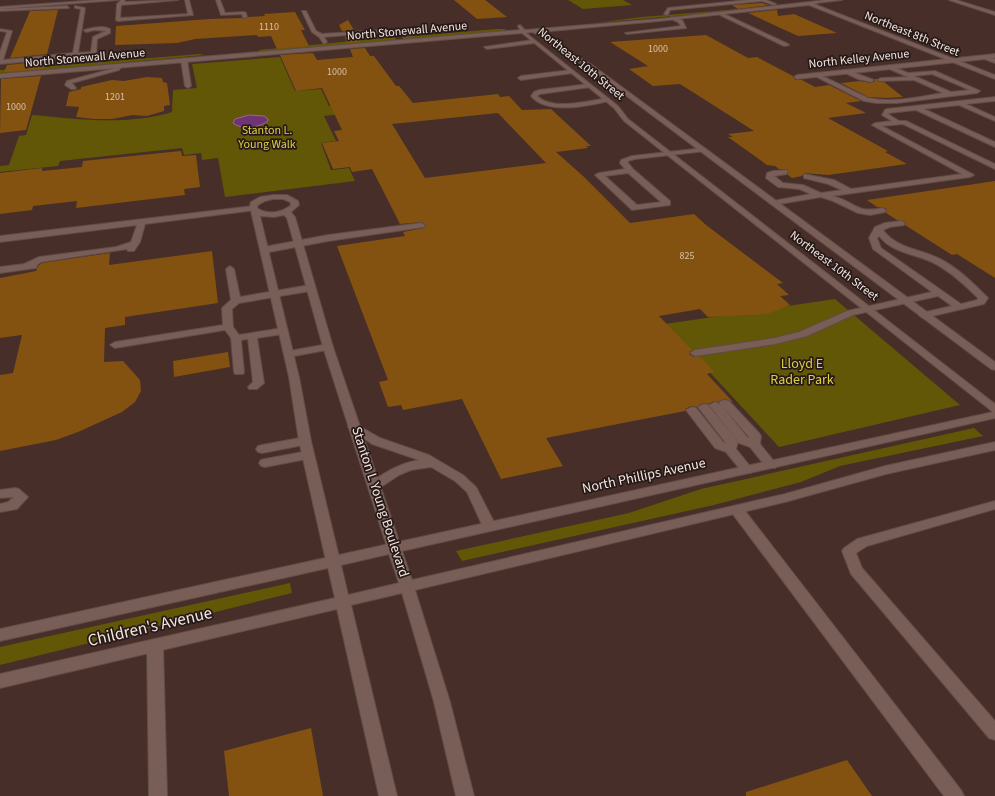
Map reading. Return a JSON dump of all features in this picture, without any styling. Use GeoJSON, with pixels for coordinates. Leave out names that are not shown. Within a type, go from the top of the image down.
{"type":"FeatureCollection","features":[{"type":"Feature","properties":{"kind":"main road"},"geometry":{"type":"LineString","coordinates":[[0,4],[61,0]]}},
{"type":"Feature","properties":{"kind":"main road"},"geometry":{"type":"LineString","coordinates":[[0,10],[118,1],[176,0]]}},
{"type":"Feature","properties":{"kind":"main road"},"geometry":{"type":"LineString","coordinates":[[118,1],[118,20],[191,15],[188,0]]}},
{"type":"Feature","properties":{"kind":"main road"},"geometry":{"type":"LineString","coordinates":[[218,0],[223,14],[244,13],[245,17]]}},
{"type":"Feature","properties":{"kind":"main road","name":"Northeast 8th Street"},"geometry":{"type":"LineString","coordinates":[[800,0],[809,2],[995,78]]}},
{"type":"Feature","properties":{"kind":"main road"},"geometry":{"type":"LineString","coordinates":[[816,2],[840,0]]}},
{"type":"Feature","properties":{"kind":"main road"},"geometry":{"type":"LineString","coordinates":[[951,0],[995,14]]}},
{"type":"Feature","properties":{"kind":"main road","name":"Northeast 8th Street"},"geometry":{"type":"LineString","coordinates":[[809,2],[816,2],[995,73]]}},
{"type":"Feature","properties":{"kind":"main road","name":"North Stonewall Avenue"},"geometry":{"type":"LineString","coordinates":[[0,76],[809,2]]}},
{"type":"Feature","properties":{"kind":"main road","name":"North Stonewall Avenue"},"geometry":{"type":"LineString","coordinates":[[360,39],[521,29],[532,30],[722,14],[809,2]]}},
{"type":"Feature","properties":{"kind":"main road"},"geometry":{"type":"LineString","coordinates":[[0,10],[67,7]]}},
{"type":"Feature","properties":{"kind":"main road"},"geometry":{"type":"LineString","coordinates":[[69,63],[74,60],[83,8],[77,7]]}},
{"type":"Feature","properties":{"kind":"main road"},"geometry":{"type":"LineString","coordinates":[[0,10],[56,8]]}},
{"type":"Feature","properties":{"kind":"main road"},"geometry":{"type":"LineString","coordinates":[[304,12],[314,32],[321,36],[324,42]]}},
{"type":"Feature","properties":{"kind":"main road"},"geometry":{"type":"LineString","coordinates":[[722,14],[786,45]]}},
{"type":"Feature","properties":{"kind":"main road"},"geometry":{"type":"LineString","coordinates":[[627,32],[684,27],[680,21],[673,18]]}},
{"type":"Feature","properties":{"kind":"main road"},"geometry":{"type":"LineString","coordinates":[[76,48],[84,40],[87,24]]}},
{"type":"Feature","properties":{"kind":"main road"},"geometry":{"type":"LineString","coordinates":[[86,31],[108,29],[108,32],[95,38],[93,56],[99,61]]}},
{"type":"Feature","properties":{"kind":"main road","name":"Northeast 10th Street"},"geometry":{"type":"LineString","coordinates":[[521,29],[533,42],[616,107],[626,120],[804,261],[868,309],[995,409]]}},
{"type":"Feature","properties":{"kind":"main road"},"geometry":{"type":"LineString","coordinates":[[0,30],[10,31],[0,61],[93,53]]}},
{"type":"Feature","properties":{"kind":"main road","name":"Northeast 10th Street"},"geometry":{"type":"LineString","coordinates":[[532,30],[539,33],[561,50],[590,66],[995,367]]}},
{"type":"Feature","properties":{"kind":"main road"},"geometry":{"type":"LineString","coordinates":[[321,36],[383,31],[411,35]]}},
{"type":"Feature","properties":{"kind":"main road","name":"North Stonewall Avenue"},"geometry":{"type":"LineString","coordinates":[[318,43],[331,42]]}},
{"type":"Feature","properties":{"kind":"main road"},"geometry":{"type":"LineString","coordinates":[[487,47],[533,42]]}},
{"type":"Feature","properties":{"kind":"main road","name":"North Kelley Avenue"},"geometry":{"type":"LineString","coordinates":[[797,77],[995,56]]}},
{"type":"Feature","properties":{"kind":"main road"},"geometry":{"type":"LineString","coordinates":[[984,57],[995,61]]}},
{"type":"Feature","properties":{"kind":"main road","name":"North Stonewall Avenue"},"geometry":{"type":"LineString","coordinates":[[91,61],[106,60]]}},
{"type":"Feature","properties":{"kind":"main road"},"geometry":{"type":"LineString","coordinates":[[184,60],[188,86]]}},
{"type":"Feature","properties":{"kind":"main road","name":"North Stonewall Avenue"},"geometry":{"type":"LineString","coordinates":[[60,64],[76,62]]}},
{"type":"Feature","properties":{"kind":"main road"},"geometry":{"type":"LineString","coordinates":[[73,88],[68,85],[69,82],[117,69],[119,66]]}},
{"type":"Feature","properties":{"kind":"main road"},"geometry":{"type":"LineString","coordinates":[[889,67],[950,94]]}},
{"type":"Feature","properties":{"kind":"main road"},"geometry":{"type":"LineString","coordinates":[[521,78],[571,72]]}},
{"type":"Feature","properties":{"kind":"main road"},"geometry":{"type":"LineString","coordinates":[[845,72],[860,78],[871,80]]}},
{"type":"Feature","properties":{"kind":"main road"},"geometry":{"type":"LineString","coordinates":[[816,75],[873,102],[977,91],[933,72],[908,75]]}},
{"type":"Feature","properties":{"kind":"main road"},"geometry":{"type":"LineString","coordinates":[[881,80],[915,78]]}},
{"type":"Feature","properties":{"kind":"main road"},"geometry":{"type":"LineString","coordinates":[[589,86],[539,92],[534,96],[538,101],[550,105],[607,100]]}},
{"type":"Feature","properties":{"kind":"main road"},"geometry":{"type":"LineString","coordinates":[[899,123],[885,115],[888,111],[995,99]]}},
{"type":"Feature","properties":{"kind":"main road"},"geometry":{"type":"LineString","coordinates":[[960,103],[995,119]]}},
{"type":"Feature","properties":{"kind":"main road"},"geometry":{"type":"LineString","coordinates":[[917,108],[995,145]]}},
{"type":"Feature","properties":{"kind":"main road"},"geometry":{"type":"LineString","coordinates":[[773,203],[970,174],[874,125],[904,122],[995,167]]}},
{"type":"Feature","properties":{"kind":"main road"},"geometry":{"type":"LineString","coordinates":[[630,171],[599,175],[634,208],[667,203],[630,171],[624,163],[625,160],[628,158],[704,150]]}},
{"type":"Feature","properties":{"kind":"main road"},"geometry":{"type":"LineString","coordinates":[[784,172],[773,173],[770,175],[770,178],[781,185],[800,188],[836,199],[858,211],[870,212],[882,210]]}},
{"type":"Feature","properties":{"kind":"main road"},"geometry":{"type":"LineString","coordinates":[[807,176],[831,182],[850,191]]}},
{"type":"Feature","properties":{"kind":"main road"},"geometry":{"type":"LineString","coordinates":[[0,239],[142,221],[254,210],[272,214],[286,212],[293,208],[295,203],[284,197],[263,199],[256,203],[254,210],[289,354],[305,441],[332,562],[388,796]]}},
{"type":"Feature","properties":{"kind":"main road","name":"Stanton L Young Boulevard"},"geometry":{"type":"LineString","coordinates":[[286,212],[291,216],[310,288],[328,347],[407,586],[450,729],[465,796]]}},
{"type":"Feature","properties":{"kind":"main road"},"geometry":{"type":"LineString","coordinates":[[109,256],[132,248],[135,244],[142,221]]}},
{"type":"Feature","properties":{"kind":"main road"},"geometry":{"type":"LineString","coordinates":[[902,223],[884,226],[878,229],[873,238],[877,248],[887,257],[960,307]]}},
{"type":"Feature","properties":{"kind":"main road"},"geometry":{"type":"LineString","coordinates":[[264,250],[328,238],[365,238],[420,225]]}},
{"type":"Feature","properties":{"kind":"main road"},"geometry":{"type":"LineString","coordinates":[[878,229],[883,239],[937,262],[952,271],[983,298],[981,302],[924,315]]}},
{"type":"Feature","properties":{"kind":"main road"},"geometry":{"type":"LineString","coordinates":[[26,267],[39,260],[117,249],[135,244]]}},
{"type":"Feature","properties":{"kind":"main road"},"geometry":{"type":"LineString","coordinates":[[887,257],[908,254],[921,255]]}},
{"type":"Feature","properties":{"kind":"main road"},"geometry":{"type":"LineString","coordinates":[[0,270],[38,265]]}},
{"type":"Feature","properties":{"kind":"main road"},"geometry":{"type":"LineString","coordinates":[[230,269],[236,301]]}},
{"type":"Feature","properties":{"kind":"main road"},"geometry":{"type":"LineString","coordinates":[[240,372],[236,338],[228,327],[227,308],[236,301],[310,288]]}},
{"type":"Feature","properties":{"kind":"main road"},"geometry":{"type":"LineString","coordinates":[[695,353],[775,341],[803,334],[850,313],[939,293]]}},
{"type":"Feature","properties":{"kind":"main road"},"geometry":{"type":"LineString","coordinates":[[115,345],[228,327]]}},
{"type":"Feature","properties":{"kind":"main road"},"geometry":{"type":"LineString","coordinates":[[236,338],[283,331]]}},
{"type":"Feature","properties":{"kind":"main road"},"geometry":{"type":"LineString","coordinates":[[252,336],[260,383],[253,387]]}},
{"type":"Feature","properties":{"kind":"main road"},"geometry":{"type":"LineString","coordinates":[[289,354],[328,347]]}},
{"type":"Feature","properties":{"kind":"main road"},"geometry":{"type":"LineString","coordinates":[[730,449],[732,442],[714,405],[755,436],[754,444],[771,465]]}},
{"type":"Feature","properties":{"kind":"main road"},"geometry":{"type":"LineString","coordinates":[[692,410],[719,445],[730,449],[747,470]]}},
{"type":"Feature","properties":{"kind":"main road","name":"North Phillips Avenue"},"geometry":{"type":"LineString","coordinates":[[299,569],[995,415]]}},
{"type":"Feature","properties":{"kind":"main road"},"geometry":{"type":"LineString","coordinates":[[354,427],[376,441],[416,454],[459,478],[472,490],[489,526]]}},
{"type":"Feature","properties":{"kind":"main road"},"geometry":{"type":"LineString","coordinates":[[262,449],[305,441]]}},
{"type":"Feature","properties":{"kind":"main road"},"geometry":{"type":"LineString","coordinates":[[342,601],[737,510],[885,470],[995,446]]}},
{"type":"Feature","properties":{"kind":"main road"},"geometry":{"type":"LineString","coordinates":[[265,463],[308,455]]}},
{"type":"Feature","properties":{"kind":"main road"},"geometry":{"type":"LineString","coordinates":[[374,486],[402,467],[416,464],[434,463]]}},
{"type":"Feature","properties":{"kind":"main road"},"geometry":{"type":"LineString","coordinates":[[0,494],[16,492],[22,498],[12,506],[0,508]]}},
{"type":"Feature","properties":{"kind":"main road"},"geometry":{"type":"LineString","coordinates":[[995,505],[862,542],[849,551],[856,570],[995,733]]}},
{"type":"Feature","properties":{"kind":"main road"},"geometry":{"type":"LineString","coordinates":[[737,510],[955,796]]}},
{"type":"Feature","properties":{"kind":"main road","name":"Children's Avenue"},"geometry":{"type":"LineString","coordinates":[[0,635],[299,569]]}},
{"type":"Feature","properties":{"kind":"main road","name":"Children's Avenue"},"geometry":{"type":"LineString","coordinates":[[0,681],[342,601]]}},
{"type":"Feature","properties":{"kind":"main road"},"geometry":{"type":"LineString","coordinates":[[155,645],[158,796]]}},
{"type":"Feature","properties":{"kind":"green space"},"geometry":{"type":"Polygon","coordinates":[[[568,0],[623,0],[632,5],[583,9],[568,0]]]}},
{"type":"Feature","properties":{"kind":"green space"},"geometry":{"type":"Polygon","coordinates":[[[740,9],[743,10],[594,23],[642,17],[740,9]]]}},
{"type":"Feature","properties":{"kind":"green space"},"geometry":{"type":"Polygon","coordinates":[[[506,29],[503,31],[404,40],[402,37],[506,29]]]}},
{"type":"Feature","properties":{"kind":"green space"},"geometry":{"type":"Polygon","coordinates":[[[394,37],[397,40],[260,52],[259,50],[394,37]]]}},
{"type":"Feature","properties":{"kind":"green space"},"geometry":{"type":"Polygon","coordinates":[[[199,54],[205,55],[0,74],[0,70],[199,54]]]}},
{"type":"Feature","properties":{"kind":"green space","name":"Stanton L. Young Walk"},"geometry":{"type":"Polygon","coordinates":[[[280,57],[295,91],[321,89],[329,106],[360,103],[387,109],[324,116],[336,141],[321,143],[331,170],[349,168],[355,181],[225,197],[218,158],[202,160],[201,153],[184,155],[182,148],[60,161],[58,166],[0,172],[0,166],[9,165],[19,136],[26,135],[32,115],[85,120],[120,120],[137,119],[172,112],[173,90],[197,88],[192,64],[280,57]]]}},
{"type":"Feature","properties":{"kind":"green space","name":"Lloyd E Rader Park"},"geometry":{"type":"Polygon","coordinates":[[[835,299],[960,405],[779,447],[665,324],[835,299]]]}},
{"type":"Feature","properties":{"kind":"green space"},"geometry":{"type":"Polygon","coordinates":[[[974,428],[983,436],[840,466],[801,482],[714,505],[462,561],[456,551],[629,513],[701,489],[974,428]]]}},
{"type":"Feature","properties":{"kind":"green space"},"geometry":{"type":"Polygon","coordinates":[[[290,583],[292,593],[0,665],[0,647],[290,583]]]}},
{"type":"Feature","properties":{"kind":"shaded area"},"geometry":{"type":"Polygon","coordinates":[[[249,115],[264,116],[268,119],[268,121],[255,127],[241,127],[233,123],[235,119],[249,115]]]}},
{"type":"Feature","properties":{"kind":"building"},"geometry":{"type":"Polygon","coordinates":[[[454,0],[485,0],[507,17],[477,19],[454,0]]]}},
{"type":"Feature","properties":{"kind":"building"},"geometry":{"type":"Polygon","coordinates":[[[762,3],[769,5],[738,9],[732,5],[762,3]]]}},
{"type":"Feature","properties":{"kind":"building"},"geometry":{"type":"Polygon","coordinates":[[[58,10],[47,54],[10,58],[30,11],[58,10]]]}},
{"type":"Feature","properties":{"kind":"building"},"geometry":{"type":"Polygon","coordinates":[[[777,10],[778,16],[794,14],[837,33],[798,36],[748,13],[777,10]]]}},
{"type":"Feature","properties":{"kind":"building"},"geometry":{"type":"Polygon","coordinates":[[[295,12],[305,30],[301,30],[309,46],[277,49],[271,36],[259,37],[256,35],[195,39],[177,43],[115,45],[116,26],[210,19],[243,19],[248,17],[265,16],[264,14],[295,12]]]}},
{"type":"Feature","properties":{"kind":"building"},"geometry":{"type":"Polygon","coordinates":[[[348,20],[354,30],[342,31],[339,25],[348,20]]]}},
{"type":"Feature","properties":{"kind":"building"},"geometry":{"type":"Polygon","coordinates":[[[706,35],[748,58],[757,57],[793,76],[796,80],[802,80],[815,87],[829,85],[861,101],[846,103],[866,113],[828,118],[888,151],[885,152],[907,164],[828,175],[804,173],[802,176],[792,178],[788,175],[788,169],[779,169],[775,166],[767,165],[728,137],[733,137],[728,134],[754,131],[680,84],[653,86],[629,69],[648,66],[610,42],[706,35]]]}},
{"type":"Feature","properties":{"kind":"building"},"geometry":{"type":"Polygon","coordinates":[[[357,36],[361,42],[347,43],[345,37],[357,36]]]}},
{"type":"Feature","properties":{"kind":"building"},"geometry":{"type":"Polygon","coordinates":[[[365,48],[370,56],[374,56],[396,86],[399,86],[413,103],[498,94],[500,97],[509,96],[522,110],[551,109],[591,146],[586,146],[588,148],[556,152],[583,176],[630,223],[694,214],[706,225],[783,283],[777,284],[789,295],[780,296],[790,305],[767,314],[708,317],[700,309],[659,316],[692,350],[689,354],[703,359],[714,372],[707,374],[733,402],[725,399],[708,404],[703,403],[697,407],[691,406],[685,409],[685,411],[546,438],[563,466],[501,479],[462,399],[403,410],[401,405],[388,407],[379,382],[388,380],[337,246],[405,236],[403,232],[424,228],[426,225],[421,222],[400,224],[372,169],[352,172],[350,167],[333,169],[322,143],[339,141],[334,131],[342,130],[322,88],[296,91],[280,55],[313,53],[317,60],[353,57],[350,49],[365,48]],[[498,113],[392,124],[425,178],[546,163],[498,113]]]}},
{"type":"Feature","properties":{"kind":"building"},"geometry":{"type":"Polygon","coordinates":[[[45,61],[43,69],[4,72],[7,65],[45,61]]]}},
{"type":"Feature","properties":{"kind":"building"},"geometry":{"type":"Polygon","coordinates":[[[41,76],[26,130],[0,133],[1,79],[41,76]]]}},
{"type":"Feature","properties":{"kind":"building"},"geometry":{"type":"Polygon","coordinates":[[[147,77],[162,78],[163,82],[167,83],[170,105],[164,106],[164,111],[147,116],[132,115],[112,119],[94,119],[76,117],[79,107],[66,106],[69,92],[81,89],[81,87],[112,80],[124,81],[147,77]]]}},
{"type":"Feature","properties":{"kind":"building"},"geometry":{"type":"Polygon","coordinates":[[[875,79],[878,79],[879,82],[884,82],[903,97],[868,97],[841,83],[860,81],[871,83],[875,81],[875,79]]]}},
{"type":"Feature","properties":{"kind":"building"},"geometry":{"type":"Polygon","coordinates":[[[181,151],[182,156],[196,155],[200,187],[184,189],[185,195],[76,208],[77,201],[33,206],[32,210],[0,214],[0,173],[42,168],[42,171],[82,167],[83,161],[181,151]]]}},
{"type":"Feature","properties":{"kind":"building"},"geometry":{"type":"Polygon","coordinates":[[[995,181],[995,278],[957,254],[952,255],[905,225],[906,222],[897,220],[886,213],[887,209],[877,207],[867,200],[995,181]]]}},
{"type":"Feature","properties":{"kind":"building"},"geometry":{"type":"Polygon","coordinates":[[[212,251],[218,303],[125,317],[125,325],[105,328],[104,362],[123,361],[140,380],[141,391],[135,402],[122,412],[78,432],[56,440],[0,451],[0,375],[13,373],[22,335],[0,338],[0,278],[36,271],[38,266],[42,263],[110,253],[109,265],[212,251]]]}},
{"type":"Feature","properties":{"kind":"building"},"geometry":{"type":"Polygon","coordinates":[[[228,352],[230,367],[174,377],[173,361],[228,352]]]}},
{"type":"Feature","properties":{"kind":"building"},"geometry":{"type":"Polygon","coordinates":[[[311,728],[323,796],[229,796],[224,751],[311,728]]]}},
{"type":"Feature","properties":{"kind":"building"},"geometry":{"type":"Polygon","coordinates":[[[847,760],[872,796],[746,796],[746,792],[847,760]]]}}]}
